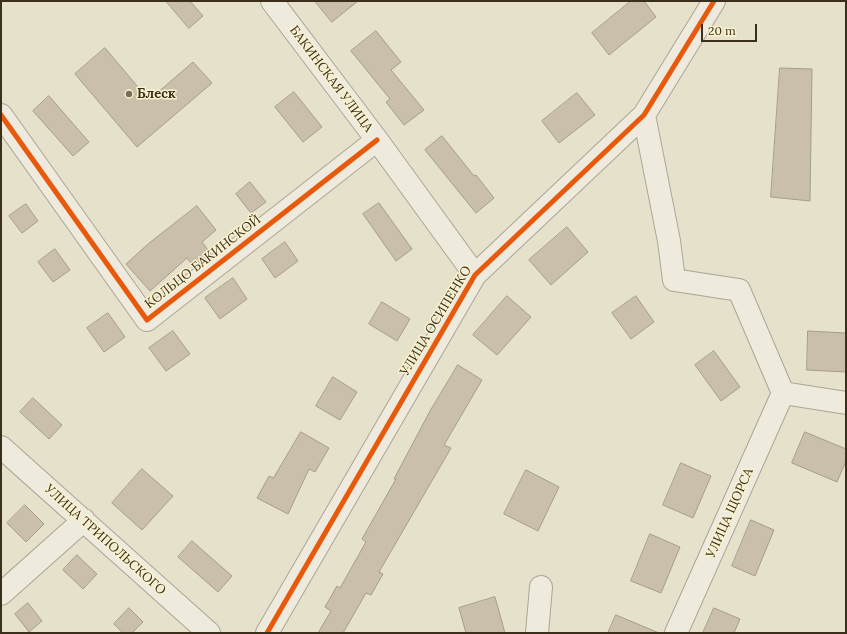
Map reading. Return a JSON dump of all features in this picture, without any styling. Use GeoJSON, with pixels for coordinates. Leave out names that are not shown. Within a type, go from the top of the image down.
{"type":"FeatureCollection","features":[{"type":"Feature","properties":{"kind":"street","name":"БАКИНСКАЯ УЛИЦА"},"geometry":{"type":"LineString","coordinates":[[272,1],[377,140],[475,274]]}},
{"type":"Feature","properties":{"kind":"street","name":"УЛИЦА ОСИПЕНКО"},"geometry":{"type":"LineString","coordinates":[[268,633],[475,274],[644,115],[714,1]]}},
{"type":"Feature","properties":{"kind":"street","name":"КОЛЬЦО БАКИНСКОЙ"},"geometry":{"type":"LineString","coordinates":[[1,115],[147,320],[377,140]]}},
{"type":"Feature","properties":{"kind":"street"},"geometry":{"type":"LineString","coordinates":[[644,115],[669,241],[674,280],[739,290],[783,393],[846,403]]}},
{"type":"Feature","properties":{"kind":"street","name":"УЛИЦА ЩОРСА"},"geometry":{"type":"LineString","coordinates":[[676,633],[783,393]]}},
{"type":"Feature","properties":{"kind":"street","name":"УЛИЦА ТРИПОЛЬСКОГО"},"geometry":{"type":"LineString","coordinates":[[1,447],[210,633]]}},
{"type":"Feature","properties":{"kind":"street"},"geometry":{"type":"LineString","coordinates":[[1,594],[84,520]]}},
{"type":"Feature","properties":{"kind":"street"},"geometry":{"type":"LineString","coordinates":[[538,633],[541,587]]}},
{"type":"Feature","properties":{"kind":"building"},"geometry":{"type":"Polygon","coordinates":[[[166,1],[190,1],[203,16],[189,28],[166,1]]]}},
{"type":"Feature","properties":{"kind":"building"},"geometry":{"type":"Polygon","coordinates":[[[315,1],[358,1],[332,22],[315,1]]]}},
{"type":"Feature","properties":{"kind":"building"},"geometry":{"type":"Polygon","coordinates":[[[631,1],[644,1],[656,17],[609,55],[592,33],[631,1]]]}},
{"type":"Feature","properties":{"kind":"building"},"geometry":{"type":"Polygon","coordinates":[[[376,31],[401,62],[391,70],[424,110],[404,125],[386,102],[390,99],[351,51],[376,31]]]}},
{"type":"Feature","properties":{"kind":"building"},"geometry":{"type":"Polygon","coordinates":[[[105,48],[149,100],[193,62],[212,83],[137,147],[75,74],[105,48]]]}},
{"type":"Feature","properties":{"kind":"building"},"geometry":{"type":"Polygon","coordinates":[[[780,68],[812,69],[810,201],[771,197],[780,68]]]}},
{"type":"Feature","properties":{"kind":"building"},"geometry":{"type":"Polygon","coordinates":[[[294,92],[322,127],[303,142],[275,107],[294,92]]]}},
{"type":"Feature","properties":{"kind":"building"},"geometry":{"type":"Polygon","coordinates":[[[577,93],[595,115],[559,143],[542,121],[577,93]]]}},
{"type":"Feature","properties":{"kind":"building"},"geometry":{"type":"Polygon","coordinates":[[[49,96],[89,142],[73,156],[33,111],[49,96]]]}},
{"type":"Feature","properties":{"kind":"building"},"geometry":{"type":"Polygon","coordinates":[[[442,136],[494,198],[476,213],[425,150],[442,136]]]}},
{"type":"Feature","properties":{"kind":"building"},"geometry":{"type":"Polygon","coordinates":[[[250,182],[266,202],[251,213],[236,194],[250,182]]]}},
{"type":"Feature","properties":{"kind":"building"},"geometry":{"type":"Polygon","coordinates":[[[379,203],[412,249],[396,261],[363,214],[379,203]]]}},
{"type":"Feature","properties":{"kind":"building"},"geometry":{"type":"Polygon","coordinates":[[[26,204],[38,221],[22,233],[9,216],[26,204]]]}},
{"type":"Feature","properties":{"kind":"building"},"geometry":{"type":"Polygon","coordinates":[[[197,206],[216,230],[202,242],[211,254],[194,267],[187,258],[150,291],[126,264],[148,244],[197,206]]]}},
{"type":"Feature","properties":{"kind":"building"},"geometry":{"type":"Polygon","coordinates":[[[567,227],[588,252],[551,285],[529,260],[567,227]]]}},
{"type":"Feature","properties":{"kind":"building"},"geometry":{"type":"Polygon","coordinates":[[[285,242],[298,261],[275,278],[262,259],[285,242]]]}},
{"type":"Feature","properties":{"kind":"building"},"geometry":{"type":"Polygon","coordinates":[[[55,249],[70,270],[53,282],[38,262],[55,249]]]}},
{"type":"Feature","properties":{"kind":"building"},"geometry":{"type":"Polygon","coordinates":[[[233,278],[247,299],[220,319],[205,298],[233,278]]]}},
{"type":"Feature","properties":{"kind":"building"},"geometry":{"type":"Polygon","coordinates":[[[507,296],[531,317],[497,355],[473,335],[507,296]]]}},
{"type":"Feature","properties":{"kind":"building"},"geometry":{"type":"Polygon","coordinates":[[[636,296],[654,322],[631,339],[612,313],[636,296]]]}},
{"type":"Feature","properties":{"kind":"building"},"geometry":{"type":"Polygon","coordinates":[[[382,302],[410,319],[397,341],[369,324],[382,302]]]}},
{"type":"Feature","properties":{"kind":"building"},"geometry":{"type":"Polygon","coordinates":[[[108,313],[125,337],[104,352],[87,328],[108,313]]]}},
{"type":"Feature","properties":{"kind":"building"},"geometry":{"type":"Polygon","coordinates":[[[173,331],[190,354],[166,371],[149,348],[173,331]]]}},
{"type":"Feature","properties":{"kind":"building"},"geometry":{"type":"Polygon","coordinates":[[[808,331],[846,333],[846,372],[807,370],[808,331]]]}},
{"type":"Feature","properties":{"kind":"building"},"geometry":{"type":"Polygon","coordinates":[[[714,351],[740,387],[721,401],[695,365],[714,351]]]}},
{"type":"Feature","properties":{"kind":"building"},"geometry":{"type":"Polygon","coordinates":[[[458,365],[482,380],[444,445],[451,448],[379,572],[383,574],[371,595],[366,593],[343,633],[318,633],[331,611],[325,607],[337,586],[340,588],[366,542],[362,539],[396,479],[394,479],[430,411],[458,365]]]}},
{"type":"Feature","properties":{"kind":"building"},"geometry":{"type":"Polygon","coordinates":[[[333,377],[357,392],[340,420],[316,406],[333,377]]]}},
{"type":"Feature","properties":{"kind":"building"},"geometry":{"type":"Polygon","coordinates":[[[33,398],[62,425],[49,439],[20,412],[33,398]]]}},
{"type":"Feature","properties":{"kind":"building"},"geometry":{"type":"Polygon","coordinates":[[[301,432],[329,448],[315,472],[309,469],[288,514],[257,498],[269,476],[273,478],[301,432]]]}},
{"type":"Feature","properties":{"kind":"building"},"geometry":{"type":"Polygon","coordinates":[[[805,432],[846,449],[846,461],[837,482],[792,463],[805,432]]]}},
{"type":"Feature","properties":{"kind":"building"},"geometry":{"type":"Polygon","coordinates":[[[681,463],[711,476],[693,518],[663,505],[681,463]]]}},
{"type":"Feature","properties":{"kind":"building"},"geometry":{"type":"Polygon","coordinates":[[[142,469],[173,496],[142,530],[112,503],[142,469]]]}},
{"type":"Feature","properties":{"kind":"building"},"geometry":{"type":"Polygon","coordinates":[[[526,470],[559,487],[538,531],[504,514],[526,470]]]}},
{"type":"Feature","properties":{"kind":"building"},"geometry":{"type":"Polygon","coordinates":[[[25,505],[44,524],[26,542],[7,523],[25,505]]]}},
{"type":"Feature","properties":{"kind":"building"},"geometry":{"type":"Polygon","coordinates":[[[751,520],[774,530],[755,576],[732,566],[751,520]]]}},
{"type":"Feature","properties":{"kind":"building"},"geometry":{"type":"Polygon","coordinates":[[[650,534],[680,547],[661,593],[631,581],[650,534]]]}},
{"type":"Feature","properties":{"kind":"building"},"geometry":{"type":"Polygon","coordinates":[[[192,541],[232,576],[218,592],[178,557],[192,541]]]}},
{"type":"Feature","properties":{"kind":"building"},"geometry":{"type":"Polygon","coordinates":[[[77,555],[97,574],[83,589],[63,570],[77,555]]]}},
{"type":"Feature","properties":{"kind":"building"},"geometry":{"type":"Polygon","coordinates":[[[495,597],[505,633],[466,633],[459,608],[495,597]]]}},
{"type":"Feature","properties":{"kind":"building"},"geometry":{"type":"Polygon","coordinates":[[[28,603],[42,621],[29,632],[15,614],[28,603]]]}},
{"type":"Feature","properties":{"kind":"building"},"geometry":{"type":"Polygon","coordinates":[[[129,608],[143,622],[132,633],[123,633],[114,624],[129,608]]]}},
{"type":"Feature","properties":{"kind":"building"},"geometry":{"type":"Polygon","coordinates":[[[714,608],[740,619],[734,633],[703,633],[714,608]]]}},
{"type":"Feature","properties":{"kind":"building"},"geometry":{"type":"Polygon","coordinates":[[[616,615],[659,633],[608,633],[616,615]]]}},
{"type":"Feature","properties":{"kind":"cycle path"},"geometry":{"type":"LineString","coordinates":[[267,633],[475,275],[644,115],[714,1]]}},
{"type":"Feature","properties":{"kind":"cycle path"},"geometry":{"type":"LineString","coordinates":[[1,115],[147,320],[377,140]]}},
{"type":"Feature","properties":{"kind":"place","name":"Блеск"},"geometry":{"type":"Point","coordinates":[129,94]}}]}
